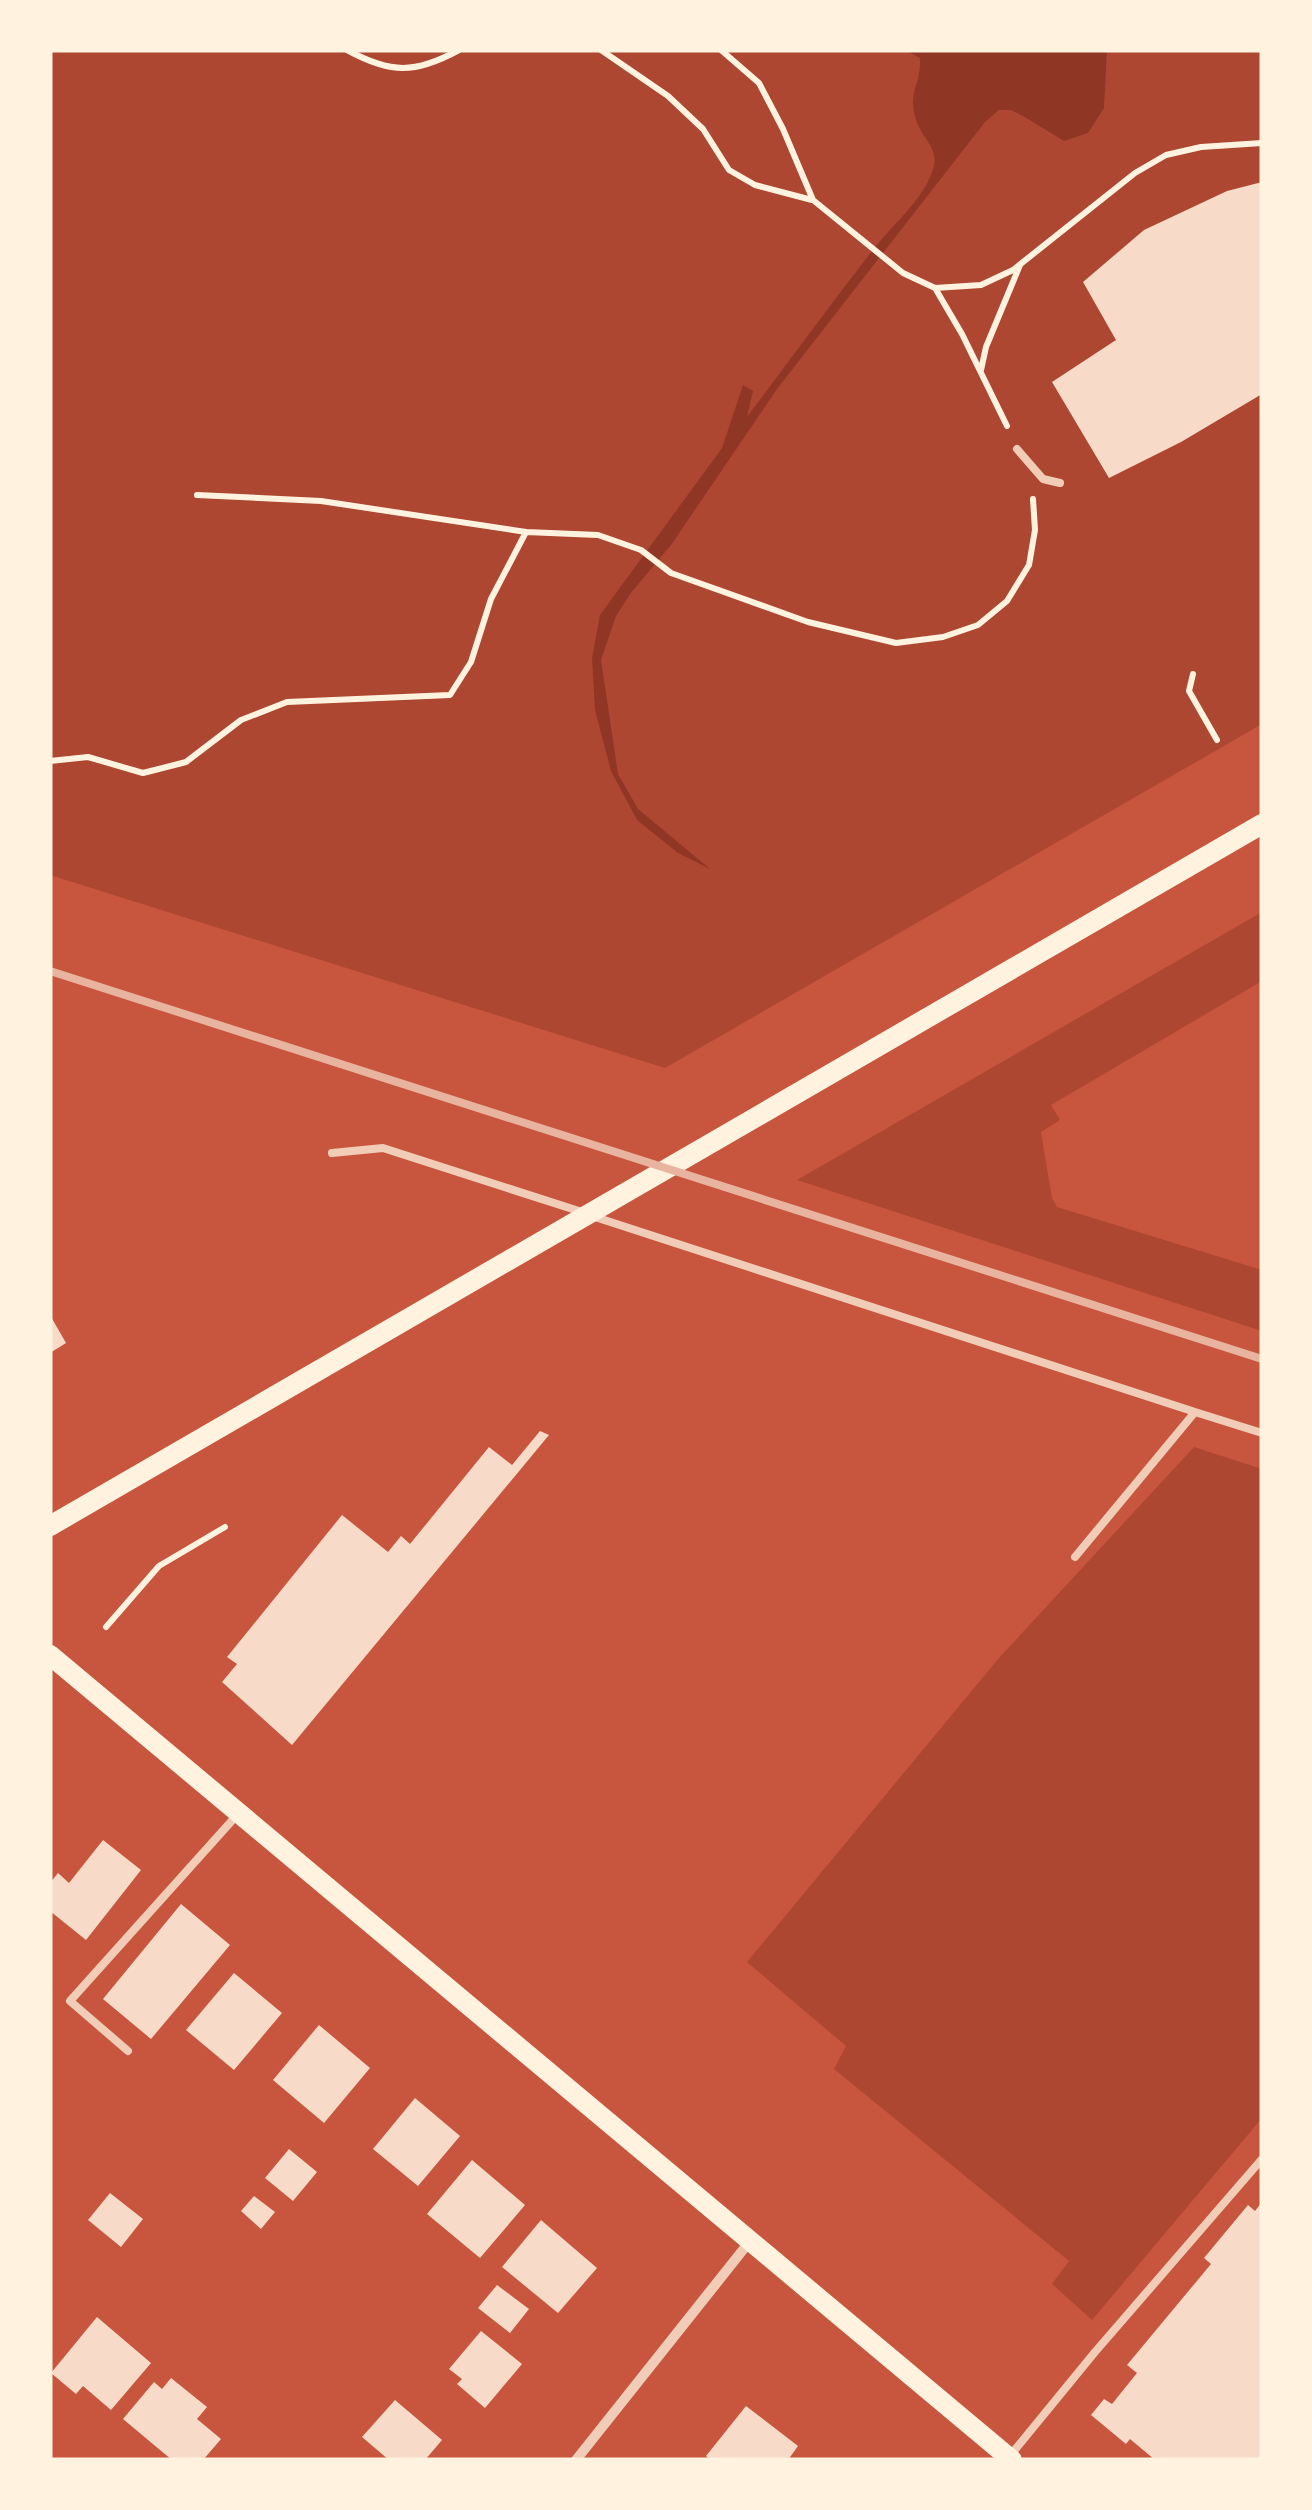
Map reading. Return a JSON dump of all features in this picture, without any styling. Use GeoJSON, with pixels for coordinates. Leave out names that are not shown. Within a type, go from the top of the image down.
{"type":"FeatureCollection","features":[{"type":"Feature","properties":{"kind":"main road"},"geometry":{"type":"LineString","coordinates":[[56,1523],[1262,824]]}},
{"type":"Feature","properties":{"kind":"main road"},"geometry":{"type":"LineString","coordinates":[[50,1655],[1010,2459]]}},
{"type":"Feature","properties":{"kind":"street"},"geometry":{"type":"LineString","coordinates":[[576,2460],[751,2240]]}},
{"type":"Feature","properties":{"kind":"lane"},"geometry":{"type":"LineString","coordinates":[[1017,450],[1043,479],[1060,483]]}},
{"type":"Feature","properties":{"kind":"lane"},"geometry":{"type":"LineString","coordinates":[[332,1152],[383,1148],[1262,1433]]}},
{"type":"Feature","properties":{"kind":"lane"},"geometry":{"type":"LineString","coordinates":[[1075,1557],[1194,1412]]}},
{"type":"Feature","properties":{"kind":"lane"},"geometry":{"type":"LineString","coordinates":[[128,2051],[70,2000],[239,1813]]}},
{"type":"Feature","properties":{"kind":"lane"},"geometry":{"type":"LineString","coordinates":[[1010,2459],[1095,2352],[1262,2160]]}},
{"type":"Feature","properties":{"kind":"path"},"geometry":{"type":"LineString","coordinates":[[347,50],[376,66],[401,69],[443,59],[460,50]]}},
{"type":"Feature","properties":{"kind":"path"},"geometry":{"type":"LineString","coordinates":[[601,50],[668,96],[703,129],[729,170],[754,185],[813,200],[903,273],[935,288],[981,285],[1020,264],[1135,172],[1166,155],[1200,147],[1262,143]]}},
{"type":"Feature","properties":{"kind":"path"},"geometry":{"type":"LineString","coordinates":[[721,50],[760,83],[813,200]]}},
{"type":"Feature","properties":{"kind":"path"},"geometry":{"type":"LineString","coordinates":[[980,371],[1020,264]]}},
{"type":"Feature","properties":{"kind":"path"},"geometry":{"type":"LineString","coordinates":[[197,495],[321,501],[526,532],[598,535],[641,550],[671,573],[808,622],[896,643],[943,637],[978,625],[1007,600],[1029,564],[1035,530],[1032,491],[1017,450],[935,288]]}},
{"type":"Feature","properties":{"kind":"path"},"geometry":{"type":"LineString","coordinates":[[50,761],[88,756],[142,774],[186,762],[241,720],[287,702],[450,696],[471,662],[492,599],[526,532]]}},
{"type":"Feature","properties":{"kind":"path"},"geometry":{"type":"LineString","coordinates":[[1193,674],[1189,691],[1217,740]]}},
{"type":"Feature","properties":{"kind":"path"},"geometry":{"type":"LineString","coordinates":[[106,1627],[159,1566],[225,1527]]}},
{"type":"Feature","properties":{"kind":"shaded area"},"geometry":{"type":"Polygon","coordinates":[[[50,50],[1262,50],[1262,724],[665,1068],[50,875],[50,50]]]}},
{"type":"Feature","properties":{"kind":"shaded area"},"geometry":{"type":"Polygon","coordinates":[[[905,50],[1107,50],[1104,108],[1088,133],[1064,141],[1011,110],[999,110],[985,122],[777,389],[671,545],[616,616],[601,660],[618,774],[638,809],[710,869],[678,853],[637,820],[611,771],[595,710],[592,658],[600,615],[722,448],[743,385],[753,391],[747,417],[930,177],[934,154],[920,130],[913,105],[920,58],[905,50]]]}},
{"type":"Feature","properties":{"kind":"shaded area"},"geometry":{"type":"Polygon","coordinates":[[[1262,912],[1262,981],[1051,1105],[1060,1120],[1041,1132],[1052,1198],[1057,1207],[1262,1270],[1262,1331],[797,1180],[1262,912]]]}},
{"type":"Feature","properties":{"kind":"shaded area"},"geometry":{"type":"Polygon","coordinates":[[[1194,1447],[1262,1469],[1262,2118],[1092,2320],[1052,2284],[1069,2261],[834,2069],[846,2046],[747,1962],[999,1658],[1194,1447]]]}},
{"type":"Feature","properties":{"kind":"building"},"geometry":{"type":"Polygon","coordinates":[[[1262,182],[1262,394],[1181,442],[1109,478],[1052,382],[1116,340],[1083,282],[1144,230],[1227,191],[1262,182]]]}},
{"type":"Feature","properties":{"kind":"building"},"geometry":{"type":"Polygon","coordinates":[[[50,1315],[66,1343],[50,1353],[50,1315]]]}},
{"type":"Feature","properties":{"kind":"building"},"geometry":{"type":"Polygon","coordinates":[[[540,1431],[549,1435],[292,1745],[222,1682],[237,1664],[227,1657],[342,1515],[388,1552],[401,1536],[410,1544],[489,1447],[512,1465],[540,1431]]]}},
{"type":"Feature","properties":{"kind":"building"},"geometry":{"type":"Polygon","coordinates":[[[103,1840],[141,1870],[86,1940],[50,1911],[50,1883],[58,1873],[69,1883],[103,1840]]]}},
{"type":"Feature","properties":{"kind":"building"},"geometry":{"type":"Polygon","coordinates":[[[181,1904],[230,1945],[151,2039],[103,1999],[181,1904]]]}},
{"type":"Feature","properties":{"kind":"building"},"geometry":{"type":"Polygon","coordinates":[[[234,1973],[282,2013],[234,2070],[186,2030],[234,1973]]]}},
{"type":"Feature","properties":{"kind":"building"},"geometry":{"type":"Polygon","coordinates":[[[319,2025],[370,2068],[324,2123],[273,2080],[319,2025]]]}},
{"type":"Feature","properties":{"kind":"building"},"geometry":{"type":"Polygon","coordinates":[[[415,2098],[460,2136],[418,2186],[373,2149],[415,2098]]]}},
{"type":"Feature","properties":{"kind":"building"},"geometry":{"type":"Polygon","coordinates":[[[289,2149],[317,2172],[293,2201],[265,2178],[289,2149]]]}},
{"type":"Feature","properties":{"kind":"building"},"geometry":{"type":"Polygon","coordinates":[[[472,2160],[525,2205],[480,2258],[427,2214],[472,2160]]]}},
{"type":"Feature","properties":{"kind":"building"},"geometry":{"type":"Polygon","coordinates":[[[110,2193],[143,2219],[121,2247],[88,2220],[110,2193]]]}},
{"type":"Feature","properties":{"kind":"building"},"geometry":{"type":"Polygon","coordinates":[[[254,2196],[275,2212],[261,2229],[241,2211],[254,2196]]]}},
{"type":"Feature","properties":{"kind":"building"},"geometry":{"type":"Polygon","coordinates":[[[1262,2202],[1262,2460],[1155,2460],[1130,2439],[1126,2444],[1091,2415],[1104,2399],[1112,2404],[1137,2373],[1127,2365],[1211,2264],[1204,2258],[1248,2205],[1255,2211],[1262,2202]]]}},
{"type":"Feature","properties":{"kind":"building"},"geometry":{"type":"Polygon","coordinates":[[[541,2220],[597,2268],[558,2313],[502,2267],[541,2220]]]}},
{"type":"Feature","properties":{"kind":"building"},"geometry":{"type":"Polygon","coordinates":[[[497,2285],[529,2309],[510,2333],[478,2308],[497,2285]]]}},
{"type":"Feature","properties":{"kind":"building"},"geometry":{"type":"Polygon","coordinates":[[[97,2317],[151,2363],[111,2410],[83,2386],[76,2394],[51,2373],[97,2317]]]}},
{"type":"Feature","properties":{"kind":"building"},"geometry":{"type":"Polygon","coordinates":[[[481,2331],[522,2364],[485,2408],[457,2384],[462,2379],[449,2369],[481,2331]]]}},
{"type":"Feature","properties":{"kind":"building"},"geometry":{"type":"Polygon","coordinates":[[[171,2378],[207,2407],[197,2419],[221,2439],[203,2460],[172,2460],[123,2419],[154,2382],[162,2389],[171,2378]]]}},
{"type":"Feature","properties":{"kind":"building"},"geometry":{"type":"Polygon","coordinates":[[[395,2400],[442,2440],[425,2460],[389,2460],[362,2437],[395,2400]]]}},
{"type":"Feature","properties":{"kind":"building"},"geometry":{"type":"Polygon","coordinates":[[[746,2406],[798,2446],[788,2460],[710,2460],[706,2456],[746,2406]]]}},
{"type":"Feature","properties":{"kind":"railway"},"geometry":{"type":"LineString","coordinates":[[50,971],[1262,1359]]}}]}
